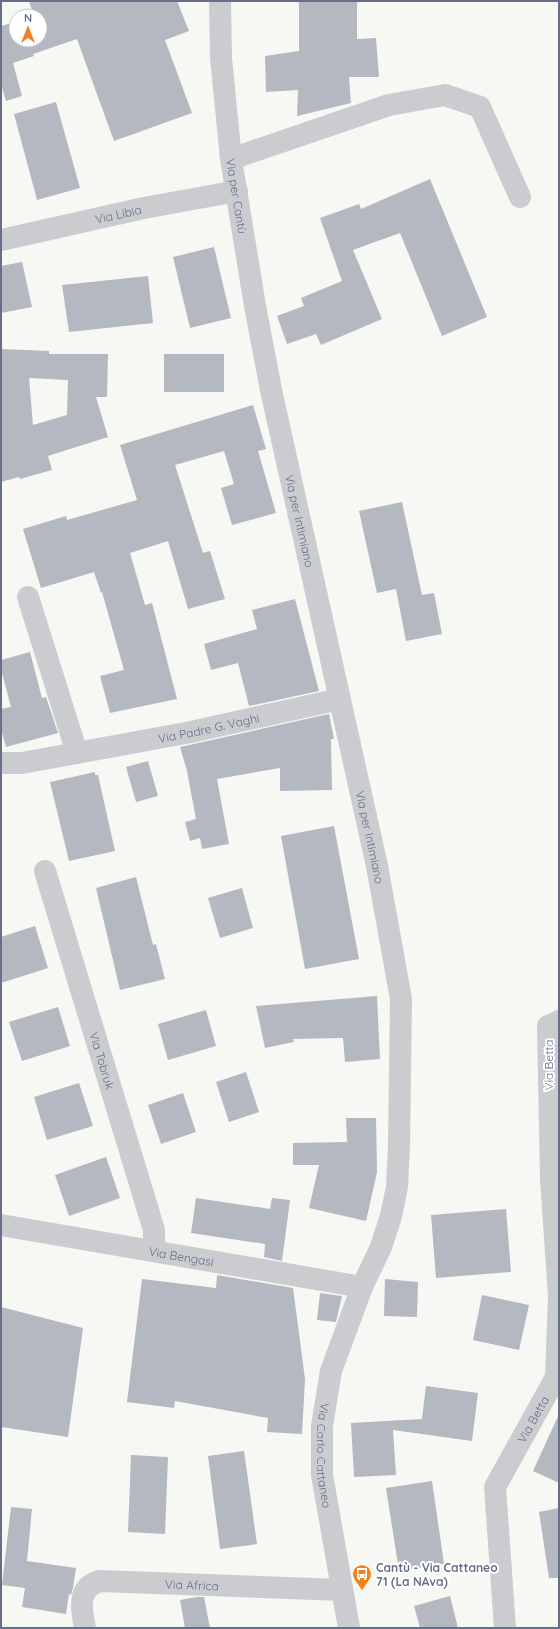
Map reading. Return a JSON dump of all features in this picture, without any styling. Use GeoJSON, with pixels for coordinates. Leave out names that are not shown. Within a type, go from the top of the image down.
{"type":"FeatureCollection","features":[{"type":"Feature","properties":{"kind":"street","name":"Via per Cantù"},"geometry":{"type":"LineString","coordinates":[[220,1],[221,58],[232,159],[255,306],[271,390]]}},
{"type":"Feature","properties":{"kind":"street"},"geometry":{"type":"LineString","coordinates":[[232,159],[389,105],[445,95],[480,107],[520,197]]}},
{"type":"Feature","properties":{"kind":"street","name":"Via Libia"},"geometry":{"type":"LineString","coordinates":[[1,240],[144,208],[237,191]]}},
{"type":"Feature","properties":{"kind":"street","name":"Via per Intimiano"},"geometry":{"type":"LineString","coordinates":[[271,390],[377,866],[401,999],[397,1187],[391,1216],[381,1247],[362,1286]]}},
{"type":"Feature","properties":{"kind":"street"},"geometry":{"type":"LineString","coordinates":[[28,597],[77,754]]}},
{"type":"Feature","properties":{"kind":"street","name":"Via Padre G. Vaghi"},"geometry":{"type":"LineString","coordinates":[[1,763],[22,763],[77,754],[191,732],[340,699]]}},
{"type":"Feature","properties":{"kind":"street","name":"Via Tobruk"},"geometry":{"type":"LineString","coordinates":[[45,871],[154,1230],[154,1250]]}},
{"type":"Feature","properties":{"kind":"street","name":"Via Betta"},"geometry":{"type":"LineString","coordinates":[[505,1628],[495,1487],[556,1377],[559,1296],[550,1178],[548,1026],[559,1021]]}},
{"type":"Feature","properties":{"kind":"street","name":"Via Bengasi"},"geometry":{"type":"LineString","coordinates":[[1,1225],[362,1286]]}},
{"type":"Feature","properties":{"kind":"street","name":"Via Carlo Cattaneo"},"geometry":{"type":"LineString","coordinates":[[349,1628],[341,1590],[322,1475],[320,1439],[331,1371],[362,1286]]}},
{"type":"Feature","properties":{"kind":"street","name":"Via Africa"},"geometry":{"type":"LineString","coordinates":[[85,1628],[82,1597],[86,1589],[92,1584],[100,1582],[341,1590]]}},
{"type":"Feature","properties":{"kind":"building"},"geometry":{"type":"Polygon","coordinates":[[[29,1],[177,1],[189,31],[165,40],[192,113],[114,141],[77,39],[33,54],[34,56],[13,63],[22,96],[6,101],[1,84],[1,26],[8,24],[8,48],[48,48],[48,8],[31,8],[29,1]]]}},
{"type":"Feature","properties":{"kind":"building"},"geometry":{"type":"Polygon","coordinates":[[[299,1],[357,1],[357,39],[376,38],[379,77],[349,77],[351,103],[297,116],[298,90],[266,92],[265,56],[299,51],[299,1]]]}},
{"type":"Feature","properties":{"kind":"building"},"geometry":{"type":"Polygon","coordinates":[[[56,102],[80,188],[37,200],[14,114],[56,102]]]}},
{"type":"Feature","properties":{"kind":"building"},"geometry":{"type":"Polygon","coordinates":[[[430,179],[487,317],[442,336],[400,233],[353,250],[382,319],[321,345],[316,334],[287,344],[277,316],[304,306],[301,298],[342,281],[320,218],[359,204],[361,209],[430,179]]]}},
{"type":"Feature","properties":{"kind":"building"},"geometry":{"type":"Polygon","coordinates":[[[214,247],[231,318],[190,328],[173,257],[214,247]]]}},
{"type":"Feature","properties":{"kind":"building"},"geometry":{"type":"Polygon","coordinates":[[[22,262],[32,307],[1,313],[1,266],[22,262]]]}},
{"type":"Feature","properties":{"kind":"building"},"geometry":{"type":"Polygon","coordinates":[[[148,276],[153,323],[69,332],[62,285],[148,276]]]}},
{"type":"Feature","properties":{"kind":"building"},"geometry":{"type":"Polygon","coordinates":[[[1,349],[49,351],[49,354],[108,354],[107,397],[96,397],[108,437],[48,456],[52,470],[20,479],[19,477],[1,482],[1,349]],[[29,378],[33,425],[67,415],[68,380],[29,378]]]}},
{"type":"Feature","properties":{"kind":"building"},"geometry":{"type":"Polygon","coordinates":[[[164,354],[224,354],[224,392],[164,392],[164,354]]]}},
{"type":"Feature","properties":{"kind":"building"},"geometry":{"type":"Polygon","coordinates":[[[253,405],[266,449],[258,451],[276,513],[232,525],[221,488],[234,484],[224,451],[175,465],[203,553],[210,551],[225,599],[188,609],[168,541],[130,553],[145,605],[152,603],[177,699],[110,713],[100,676],[124,670],[102,592],[101,593],[94,572],[41,588],[23,529],[66,516],[67,520],[137,500],[120,445],[253,405]]]}},
{"type":"Feature","properties":{"kind":"building"},"geometry":{"type":"Polygon","coordinates":[[[402,502],[422,595],[434,593],[442,634],[406,641],[396,589],[377,593],[359,511],[402,502]]]}},
{"type":"Feature","properties":{"kind":"building"},"geometry":{"type":"Polygon","coordinates":[[[295,599],[319,691],[249,706],[238,663],[211,670],[204,644],[257,629],[252,610],[295,599]]]}},
{"type":"Feature","properties":{"kind":"building"},"geometry":{"type":"Polygon","coordinates":[[[30,652],[42,698],[46,697],[58,733],[6,747],[1,729],[1,709],[11,707],[1,669],[1,660],[30,652]]]}},
{"type":"Feature","properties":{"kind":"building"},"geometry":{"type":"Polygon","coordinates":[[[329,714],[334,739],[331,739],[332,790],[280,791],[280,768],[217,779],[229,844],[202,849],[200,838],[190,841],[185,822],[196,819],[187,771],[180,747],[329,714]]]}},
{"type":"Feature","properties":{"kind":"building"},"geometry":{"type":"Polygon","coordinates":[[[148,761],[158,796],[136,802],[126,767],[148,761]]]}},
{"type":"Feature","properties":{"kind":"building"},"geometry":{"type":"Polygon","coordinates":[[[95,772],[95,775],[98,775],[115,851],[69,861],[50,782],[95,772]]]}},
{"type":"Feature","properties":{"kind":"building"},"geometry":{"type":"Polygon","coordinates":[[[334,826],[359,959],[305,969],[281,836],[334,826]]]}},
{"type":"Feature","properties":{"kind":"building"},"geometry":{"type":"Polygon","coordinates":[[[136,877],[153,945],[156,944],[165,979],[120,990],[96,888],[136,877]]]}},
{"type":"Feature","properties":{"kind":"building"},"geometry":{"type":"Polygon","coordinates":[[[242,888],[253,928],[220,938],[208,898],[242,888]]]}},
{"type":"Feature","properties":{"kind":"building"},"geometry":{"type":"Polygon","coordinates":[[[35,926],[48,968],[1,983],[1,937],[35,926]]]}},
{"type":"Feature","properties":{"kind":"building"},"geometry":{"type":"Polygon","coordinates":[[[377,996],[380,1059],[345,1062],[343,1038],[293,1039],[294,1042],[265,1048],[256,1006],[377,996]]]}},
{"type":"Feature","properties":{"kind":"building"},"geometry":{"type":"Polygon","coordinates":[[[58,1007],[70,1046],[22,1061],[9,1022],[58,1007]]]}},
{"type":"Feature","properties":{"kind":"building"},"geometry":{"type":"Polygon","coordinates":[[[206,1010],[216,1046],[168,1060],[158,1024],[206,1010]]]}},
{"type":"Feature","properties":{"kind":"building"},"geometry":{"type":"Polygon","coordinates":[[[246,1072],[259,1112],[229,1122],[216,1082],[246,1072]]]}},
{"type":"Feature","properties":{"kind":"building"},"geometry":{"type":"Polygon","coordinates":[[[79,1083],[93,1126],[47,1140],[34,1097],[79,1083]]]}},
{"type":"Feature","properties":{"kind":"building"},"geometry":{"type":"Polygon","coordinates":[[[183,1093],[196,1132],[161,1144],[148,1105],[183,1093]]]}},
{"type":"Feature","properties":{"kind":"building"},"geometry":{"type":"Polygon","coordinates":[[[346,1118],[376,1118],[377,1172],[366,1221],[309,1208],[319,1165],[293,1165],[293,1143],[347,1142],[346,1118]]]}},
{"type":"Feature","properties":{"kind":"building"},"geometry":{"type":"Polygon","coordinates":[[[106,1157],[120,1198],[69,1216],[55,1175],[106,1157]]]}},
{"type":"Feature","properties":{"kind":"building"},"geometry":{"type":"Polygon","coordinates":[[[196,1198],[270,1209],[272,1198],[290,1200],[282,1261],[264,1257],[265,1244],[191,1233],[196,1198]]]}},
{"type":"Feature","properties":{"kind":"building"},"geometry":{"type":"Polygon","coordinates":[[[506,1209],[511,1272],[436,1278],[431,1215],[506,1209]]]}},
{"type":"Feature","properties":{"kind":"building"},"geometry":{"type":"Polygon","coordinates":[[[217,1275],[293,1288],[305,1379],[302,1434],[267,1432],[268,1418],[175,1401],[174,1408],[127,1402],[142,1279],[216,1288],[217,1275]]]}},
{"type":"Feature","properties":{"kind":"building"},"geometry":{"type":"Polygon","coordinates":[[[385,1279],[418,1282],[417,1317],[384,1316],[385,1279]]]}},
{"type":"Feature","properties":{"kind":"building"},"geometry":{"type":"Polygon","coordinates":[[[320,1293],[342,1296],[336,1322],[317,1320],[320,1293]]]}},
{"type":"Feature","properties":{"kind":"building"},"geometry":{"type":"Polygon","coordinates":[[[482,1295],[529,1305],[519,1350],[473,1340],[482,1295]]]}},
{"type":"Feature","properties":{"kind":"building"},"geometry":{"type":"Polygon","coordinates":[[[1,1307],[83,1328],[68,1437],[1,1427],[1,1307]]]}},
{"type":"Feature","properties":{"kind":"building"},"geometry":{"type":"Polygon","coordinates":[[[426,1386],[478,1393],[472,1441],[393,1430],[396,1475],[354,1477],[351,1423],[422,1419],[426,1386]]]}},
{"type":"Feature","properties":{"kind":"building"},"geometry":{"type":"Polygon","coordinates":[[[559,1414],[559,1483],[533,1471],[559,1414]]]}},
{"type":"Feature","properties":{"kind":"building"},"geometry":{"type":"Polygon","coordinates":[[[244,1451],[257,1544],[220,1549],[208,1456],[244,1451]]]}},
{"type":"Feature","properties":{"kind":"building"},"geometry":{"type":"Polygon","coordinates":[[[131,1455],[168,1457],[165,1534],[128,1532],[131,1455]]]}},
{"type":"Feature","properties":{"kind":"building"},"geometry":{"type":"Polygon","coordinates":[[[432,1481],[444,1564],[399,1571],[386,1488],[432,1481]]]}},
{"type":"Feature","properties":{"kind":"building"},"geometry":{"type":"Polygon","coordinates":[[[11,1507],[32,1509],[27,1561],[76,1568],[73,1588],[71,1595],[69,1594],[66,1614],[22,1607],[25,1588],[2,1585],[11,1507]]]}},
{"type":"Feature","properties":{"kind":"building"},"geometry":{"type":"Polygon","coordinates":[[[559,1508],[559,1578],[549,1578],[539,1512],[559,1508]]]}},
{"type":"Feature","properties":{"kind":"building"},"geometry":{"type":"Polygon","coordinates":[[[450,1596],[458,1628],[420,1628],[414,1606],[450,1596]]]}},
{"type":"Feature","properties":{"kind":"building"},"geometry":{"type":"Polygon","coordinates":[[[204,1597],[210,1628],[185,1628],[180,1600],[204,1597]]]}},
{"type":"Feature","properties":{"kind":"place","name":"Cantù - Via Cattaneo 71 (La NAva)"},"geometry":{"type":"Point","coordinates":[362,1591]}}]}
